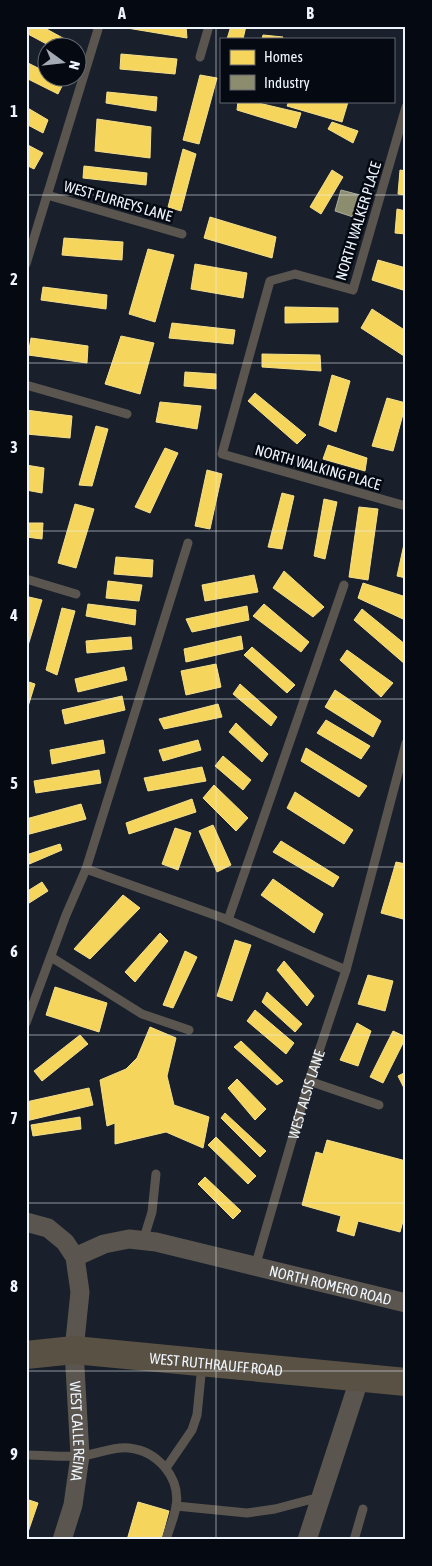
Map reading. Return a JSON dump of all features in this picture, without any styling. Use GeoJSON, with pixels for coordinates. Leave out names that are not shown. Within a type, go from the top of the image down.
{"type":"FeatureCollection","features":[{"type":"Feature","properties":{"kind":"main road","name":"WEST RUTHRAUFF ROAD"},"geometry":{"type":"LineString","coordinates":[[26,1355],[74,1350],[406,1382]]}},
{"type":"Feature","properties":{"kind":"street"},"geometry":{"type":"LineString","coordinates":[[26,1222],[48,1228],[65,1242],[75,1257],[104,1244],[129,1239],[156,1242],[255,1267]]}},
{"type":"Feature","properties":{"kind":"street","name":"WEST CALLE REINA"},"geometry":{"type":"LineString","coordinates":[[62,1540],[72,1506],[80,1456],[74,1350],[80,1292],[75,1257]]}},
{"type":"Feature","properties":{"kind":"street","name":"NORTH ROMERO ROAD"},"geometry":{"type":"LineString","coordinates":[[255,1267],[406,1303]]}},
{"type":"Feature","properties":{"kind":"street"},"geometry":{"type":"LineString","coordinates":[[307,1540],[360,1377]]}},
{"type":"Feature","properties":{"kind":"lane"},"geometry":{"type":"LineString","coordinates":[[26,264],[100,26]]}},
{"type":"Feature","properties":{"kind":"lane"},"geometry":{"type":"LineString","coordinates":[[200,57],[209,26]]}},
{"type":"Feature","properties":{"kind":"lane","name":"NORTH WALKER PLACE"},"geometry":{"type":"LineString","coordinates":[[222,454],[270,281],[295,274],[353,290],[401,140],[406,107]]}},
{"type":"Feature","properties":{"kind":"lane","name":"WEST FURREYS LANE"},"geometry":{"type":"LineString","coordinates":[[47,195],[182,234]]}},
{"type":"Feature","properties":{"kind":"lane"},"geometry":{"type":"LineString","coordinates":[[26,385],[127,414]]}},
{"type":"Feature","properties":{"kind":"lane","name":"NORTH WALKING PLACE"},"geometry":{"type":"LineString","coordinates":[[222,454],[406,506]]}},
{"type":"Feature","properties":{"kind":"lane"},"geometry":{"type":"LineString","coordinates":[[26,1023],[66,915],[86,869],[188,544]]}},
{"type":"Feature","properties":{"kind":"lane"},"geometry":{"type":"LineString","coordinates":[[26,579],[76,594]]}},
{"type":"Feature","properties":{"kind":"lane"},"geometry":{"type":"LineString","coordinates":[[228,920],[344,585]]}},
{"type":"Feature","properties":{"kind":"lane","name":"WEST ALSIS LANE"},"geometry":{"type":"LineString","coordinates":[[255,1267],[309,1081],[346,970],[406,743]]}},
{"type":"Feature","properties":{"kind":"lane"},"geometry":{"type":"LineString","coordinates":[[86,869],[228,920],[346,970]]}},
{"type":"Feature","properties":{"kind":"lane"},"geometry":{"type":"LineString","coordinates":[[51,957],[142,1014],[189,1030]]}},
{"type":"Feature","properties":{"kind":"lane"},"geometry":{"type":"LineString","coordinates":[[309,1081],[379,1105]]}},
{"type":"Feature","properties":{"kind":"lane"},"geometry":{"type":"LineString","coordinates":[[143,1241],[152,1212],[156,1174]]}},
{"type":"Feature","properties":{"kind":"lane"},"geometry":{"type":"LineString","coordinates":[[166,1468],[192,1430],[197,1415],[202,1362]]}},
{"type":"Feature","properties":{"kind":"lane"},"geometry":{"type":"LineString","coordinates":[[26,1455],[80,1456],[128,1448],[143,1451],[156,1458],[166,1468],[173,1481],[176,1506],[166,1540]]}},
{"type":"Feature","properties":{"kind":"lane"},"geometry":{"type":"LineString","coordinates":[[176,1506],[247,1513],[275,1509],[320,1497]]}},
{"type":"Feature","properties":{"kind":"lane"},"geometry":{"type":"LineString","coordinates":[[354,1540],[363,1509]]}},
{"type":"Feature","properties":{"kind":"building: Homes"},"geometry":{"type":"Polygon","coordinates":[[[26,26],[41,26],[63,38],[38,39],[26,33],[26,26]]]}},
{"type":"Feature","properties":{"kind":"building: Homes"},"geometry":{"type":"Polygon","coordinates":[[[127,26],[186,26],[187,38],[127,28],[127,26]]]}},
{"type":"Feature","properties":{"kind":"building: Homes"},"geometry":{"type":"Polygon","coordinates":[[[231,26],[246,26],[243,38],[227,38],[231,26]]]}},
{"type":"Feature","properties":{"kind":"building: Homes"},"geometry":{"type":"Polygon","coordinates":[[[263,35],[283,37],[282,38],[262,38],[263,35]]]}},
{"type":"Feature","properties":{"kind":"building: Homes"},"geometry":{"type":"Polygon","coordinates":[[[121,54],[177,59],[175,74],[120,69],[121,54]]]}},
{"type":"Feature","properties":{"kind":"building: Homes"},"geometry":{"type":"Polygon","coordinates":[[[26,62],[38,68],[38,84],[26,78],[26,62]]]}},
{"type":"Feature","properties":{"kind":"building: Homes"},"geometry":{"type":"Polygon","coordinates":[[[200,75],[217,78],[199,144],[183,140],[200,75]]]}},
{"type":"Feature","properties":{"kind":"building: Homes"},"geometry":{"type":"Polygon","coordinates":[[[46,88],[61,88],[58,94],[46,88]]]}},
{"type":"Feature","properties":{"kind":"building: Homes"},"geometry":{"type":"Polygon","coordinates":[[[107,92],[157,97],[156,111],[106,103],[107,92]]]}},
{"type":"Feature","properties":{"kind":"building: Homes"},"geometry":{"type":"Polygon","coordinates":[[[238,102],[254,102],[301,113],[296,128],[237,110],[238,102]]]}},
{"type":"Feature","properties":{"kind":"building: Homes"},"geometry":{"type":"Polygon","coordinates":[[[289,102],[348,102],[342,122],[287,106],[289,102]]]}},
{"type":"Feature","properties":{"kind":"building: Homes"},"geometry":{"type":"Polygon","coordinates":[[[26,107],[48,120],[43,133],[26,124],[26,107]]]}},
{"type":"Feature","properties":{"kind":"building: Homes"},"geometry":{"type":"Polygon","coordinates":[[[97,119],[151,127],[150,158],[95,151],[97,119]]]}},
{"type":"Feature","properties":{"kind":"building: Homes"},"geometry":{"type":"Polygon","coordinates":[[[332,122],[358,131],[353,143],[328,129],[332,122]]]}},
{"type":"Feature","properties":{"kind":"building: Homes"},"geometry":{"type":"Polygon","coordinates":[[[26,144],[43,153],[34,169],[26,165],[26,144]]]}},
{"type":"Feature","properties":{"kind":"building: Homes"},"geometry":{"type":"Polygon","coordinates":[[[183,149],[196,154],[181,211],[168,207],[183,149]]]}},
{"type":"Feature","properties":{"kind":"building: Homes"},"geometry":{"type":"Polygon","coordinates":[[[84,166],[147,173],[146,185],[83,178],[84,166]]]}},
{"type":"Feature","properties":{"kind":"building: Homes"},"geometry":{"type":"Polygon","coordinates":[[[332,170],[343,177],[321,214],[310,207],[332,170]]]}},
{"type":"Feature","properties":{"kind":"building: Homes"},"geometry":{"type":"Polygon","coordinates":[[[400,170],[406,171],[406,195],[398,194],[400,170]]]}},
{"type":"Feature","properties":{"kind":"building: Homes"},"geometry":{"type":"Polygon","coordinates":[[[397,209],[406,211],[406,234],[395,233],[397,209]]]}},
{"type":"Feature","properties":{"kind":"building: Homes"},"geometry":{"type":"Polygon","coordinates":[[[210,217],[276,237],[272,258],[204,238],[210,217]]]}},
{"type":"Feature","properties":{"kind":"building: Homes"},"geometry":{"type":"Polygon","coordinates":[[[64,238],[123,242],[122,260],[62,255],[64,238]]]}},
{"type":"Feature","properties":{"kind":"building: Homes"},"geometry":{"type":"Polygon","coordinates":[[[148,249],[174,255],[155,322],[129,314],[148,249]]]}},
{"type":"Feature","properties":{"kind":"building: Homes"},"geometry":{"type":"Polygon","coordinates":[[[378,260],[406,268],[406,291],[372,280],[378,260]]]}},
{"type":"Feature","properties":{"kind":"building: Homes"},"geometry":{"type":"Polygon","coordinates":[[[195,264],[247,273],[243,298],[191,289],[195,264]]]}},
{"type":"Feature","properties":{"kind":"building: Homes"},"geometry":{"type":"Polygon","coordinates":[[[43,287],[107,295],[106,309],[41,300],[43,287]]]}},
{"type":"Feature","properties":{"kind":"building: Homes"},"geometry":{"type":"Polygon","coordinates":[[[285,307],[338,308],[338,322],[285,323],[285,307]]]}},
{"type":"Feature","properties":{"kind":"building: Homes"},"geometry":{"type":"Polygon","coordinates":[[[372,309],[406,331],[406,353],[404,356],[361,328],[372,309]]]}},
{"type":"Feature","properties":{"kind":"building: Homes"},"geometry":{"type":"Polygon","coordinates":[[[172,323],[235,330],[233,344],[169,338],[172,323]]]}},
{"type":"Feature","properties":{"kind":"building: Homes"},"geometry":{"type":"Polygon","coordinates":[[[121,336],[154,343],[140,394],[105,384],[121,336]]]}},
{"type":"Feature","properties":{"kind":"building: Homes"},"geometry":{"type":"Polygon","coordinates":[[[31,338],[88,346],[87,363],[28,355],[31,338]]]}},
{"type":"Feature","properties":{"kind":"building: Homes"},"geometry":{"type":"Polygon","coordinates":[[[262,354],[320,355],[321,371],[262,367],[262,354]]]}},
{"type":"Feature","properties":{"kind":"building: Homes"},"geometry":{"type":"Polygon","coordinates":[[[185,372],[216,374],[216,389],[184,386],[185,372]]]}},
{"type":"Feature","properties":{"kind":"building: Homes"},"geometry":{"type":"Polygon","coordinates":[[[332,375],[350,381],[336,432],[319,425],[332,375]]]}},
{"type":"Feature","properties":{"kind":"building: Homes"},"geometry":{"type":"Polygon","coordinates":[[[255,393],[306,435],[297,444],[248,401],[255,393]]]}},
{"type":"Feature","properties":{"kind":"building: Homes"},"geometry":{"type":"Polygon","coordinates":[[[387,398],[406,403],[393,451],[372,446],[387,398]]]}},
{"type":"Feature","properties":{"kind":"building: Homes"},"geometry":{"type":"Polygon","coordinates":[[[160,402],[201,406],[197,429],[156,422],[160,402]]]}},
{"type":"Feature","properties":{"kind":"building: Homes"},"geometry":{"type":"Polygon","coordinates":[[[26,410],[72,416],[70,438],[26,434],[26,410]]]}},
{"type":"Feature","properties":{"kind":"building: Homes"},"geometry":{"type":"Polygon","coordinates":[[[96,426],[108,429],[92,486],[79,485],[96,426]]]}},
{"type":"Feature","properties":{"kind":"building: Homes"},"geometry":{"type":"Polygon","coordinates":[[[328,445],[367,458],[365,471],[323,459],[328,445]]]}},
{"type":"Feature","properties":{"kind":"building: Homes"},"geometry":{"type":"Polygon","coordinates":[[[165,448],[178,453],[150,513],[135,507],[165,448]]]}},
{"type":"Feature","properties":{"kind":"building: Homes"},"geometry":{"type":"Polygon","coordinates":[[[26,465],[44,468],[42,493],[26,490],[26,465]]]}},
{"type":"Feature","properties":{"kind":"building: Homes"},"geometry":{"type":"Polygon","coordinates":[[[207,470],[222,474],[210,529],[195,526],[207,470]]]}},
{"type":"Feature","properties":{"kind":"building: Homes"},"geometry":{"type":"Polygon","coordinates":[[[282,493],[294,496],[282,549],[268,547],[282,493]]]}},
{"type":"Feature","properties":{"kind":"building: Homes"},"geometry":{"type":"Polygon","coordinates":[[[324,499],[337,502],[325,559],[314,556],[324,499]]]}},
{"type":"Feature","properties":{"kind":"building: Homes"},"geometry":{"type":"Polygon","coordinates":[[[75,504],[94,509],[76,568],[58,563],[75,504]]]}},
{"type":"Feature","properties":{"kind":"building: Homes"},"geometry":{"type":"Polygon","coordinates":[[[359,507],[378,509],[368,580],[349,577],[359,507]]]}},
{"type":"Feature","properties":{"kind":"building: Homes"},"geometry":{"type":"Polygon","coordinates":[[[26,523],[43,523],[42,539],[26,537],[26,523]]]}},
{"type":"Feature","properties":{"kind":"building: Homes"},"geometry":{"type":"Polygon","coordinates":[[[406,535],[406,578],[397,576],[406,535]]]}},
{"type":"Feature","properties":{"kind":"building: Homes"},"geometry":{"type":"Polygon","coordinates":[[[116,557],[153,560],[152,577],[114,574],[116,557]]]}},
{"type":"Feature","properties":{"kind":"building: Homes"},"geometry":{"type":"Polygon","coordinates":[[[284,571],[324,607],[313,617],[273,588],[284,571]]]}},
{"type":"Feature","properties":{"kind":"building: Homes"},"geometry":{"type":"Polygon","coordinates":[[[254,575],[258,592],[205,601],[202,585],[254,575]]]}},
{"type":"Feature","properties":{"kind":"building: Homes"},"geometry":{"type":"Polygon","coordinates":[[[108,581],[142,585],[139,601],[106,598],[108,581]]]}},
{"type":"Feature","properties":{"kind":"building: Homes"},"geometry":{"type":"Polygon","coordinates":[[[363,583],[406,597],[406,612],[403,619],[358,598],[363,583]]]}},
{"type":"Feature","properties":{"kind":"building: Homes"},"geometry":{"type":"Polygon","coordinates":[[[29,597],[42,600],[26,652],[26,605],[29,597]]]}},
{"type":"Feature","properties":{"kind":"building: Homes"},"geometry":{"type":"Polygon","coordinates":[[[88,604],[136,610],[135,625],[86,616],[88,604]]]}},
{"type":"Feature","properties":{"kind":"building: Homes"},"geometry":{"type":"Polygon","coordinates":[[[264,604],[309,642],[301,652],[253,616],[264,604]]]}},
{"type":"Feature","properties":{"kind":"building: Homes"},"geometry":{"type":"Polygon","coordinates":[[[247,606],[249,620],[192,632],[186,619],[247,606]]]}},
{"type":"Feature","properties":{"kind":"building: Homes"},"geometry":{"type":"Polygon","coordinates":[[[62,608],[75,611],[57,675],[46,670],[62,608]]]}},
{"type":"Feature","properties":{"kind":"building: Homes"},"geometry":{"type":"Polygon","coordinates":[[[362,609],[406,645],[406,665],[354,620],[362,609]]]}},
{"type":"Feature","properties":{"kind":"building: Homes"},"geometry":{"type":"Polygon","coordinates":[[[241,636],[243,649],[186,662],[184,649],[241,636]]]}},
{"type":"Feature","properties":{"kind":"building: Homes"},"geometry":{"type":"Polygon","coordinates":[[[131,637],[132,649],[87,653],[86,641],[131,637]]]}},
{"type":"Feature","properties":{"kind":"building: Homes"},"geometry":{"type":"Polygon","coordinates":[[[252,647],[295,685],[287,693],[244,655],[252,647]]]}},
{"type":"Feature","properties":{"kind":"building: Homes"},"geometry":{"type":"Polygon","coordinates":[[[347,650],[393,683],[381,697],[340,660],[347,650]]]}},
{"type":"Feature","properties":{"kind":"building: Homes"},"geometry":{"type":"Polygon","coordinates":[[[216,664],[221,687],[186,695],[181,671],[216,664]]]}},
{"type":"Feature","properties":{"kind":"building: Homes"},"geometry":{"type":"Polygon","coordinates":[[[124,667],[127,680],[78,692],[75,679],[124,667]]]}},
{"type":"Feature","properties":{"kind":"building: Homes"},"geometry":{"type":"Polygon","coordinates":[[[26,681],[35,684],[26,713],[26,681]]]}},
{"type":"Feature","properties":{"kind":"building: Homes"},"geometry":{"type":"Polygon","coordinates":[[[240,684],[277,717],[271,726],[233,694],[240,684]]]}},
{"type":"Feature","properties":{"kind":"building: Homes"},"geometry":{"type":"Polygon","coordinates":[[[335,690],[381,721],[373,737],[325,707],[335,690]]]}},
{"type":"Feature","properties":{"kind":"building: Homes"},"geometry":{"type":"Polygon","coordinates":[[[122,696],[125,710],[65,724],[62,710],[122,696]]]}},
{"type":"Feature","properties":{"kind":"building: Homes"},"geometry":{"type":"Polygon","coordinates":[[[218,704],[222,717],[164,729],[159,719],[218,704]]]}},
{"type":"Feature","properties":{"kind":"building: Homes"},"geometry":{"type":"Polygon","coordinates":[[[326,720],[370,746],[361,759],[317,733],[326,720]]]}},
{"type":"Feature","properties":{"kind":"building: Homes"},"geometry":{"type":"Polygon","coordinates":[[[236,723],[268,754],[262,762],[229,732],[236,723]]]}},
{"type":"Feature","properties":{"kind":"building: Homes"},"geometry":{"type":"Polygon","coordinates":[[[103,740],[105,753],[52,764],[50,750],[103,740]]]}},
{"type":"Feature","properties":{"kind":"building: Homes"},"geometry":{"type":"Polygon","coordinates":[[[198,740],[201,750],[163,761],[159,750],[198,740]]]}},
{"type":"Feature","properties":{"kind":"building: Homes"},"geometry":{"type":"Polygon","coordinates":[[[306,748],[367,786],[359,797],[301,761],[306,748]]]}},
{"type":"Feature","properties":{"kind":"building: Homes"},"geometry":{"type":"Polygon","coordinates":[[[223,756],[251,780],[243,790],[215,766],[223,756]]]}},
{"type":"Feature","properties":{"kind":"building: Homes"},"geometry":{"type":"Polygon","coordinates":[[[202,767],[206,781],[148,791],[144,778],[202,767]]]}},
{"type":"Feature","properties":{"kind":"building: Homes"},"geometry":{"type":"Polygon","coordinates":[[[99,770],[101,783],[36,793],[34,781],[99,770]]]}},
{"type":"Feature","properties":{"kind":"building: Homes"},"geometry":{"type":"Polygon","coordinates":[[[214,785],[248,818],[236,831],[203,798],[214,785]]]}},
{"type":"Feature","properties":{"kind":"building: Homes"},"geometry":{"type":"Polygon","coordinates":[[[295,792],[353,830],[344,844],[287,808],[295,792]]]}},
{"type":"Feature","properties":{"kind":"building: Homes"},"geometry":{"type":"Polygon","coordinates":[[[192,799],[196,812],[129,834],[126,823],[192,799]]]}},
{"type":"Feature","properties":{"kind":"building: Homes"},"geometry":{"type":"Polygon","coordinates":[[[81,804],[86,819],[26,835],[26,819],[81,804]]]}},
{"type":"Feature","properties":{"kind":"building: Homes"},"geometry":{"type":"Polygon","coordinates":[[[213,825],[231,865],[217,872],[199,831],[213,825]]]}},
{"type":"Feature","properties":{"kind":"building: Homes"},"geometry":{"type":"Polygon","coordinates":[[[175,828],[191,833],[178,870],[162,864],[175,828]]]}},
{"type":"Feature","properties":{"kind":"building: Homes"},"geometry":{"type":"Polygon","coordinates":[[[281,841],[339,877],[333,887],[273,852],[281,841]]]}},
{"type":"Feature","properties":{"kind":"building: Homes"},"geometry":{"type":"Polygon","coordinates":[[[60,844],[62,850],[27,865],[26,855],[60,844]]]}},
{"type":"Feature","properties":{"kind":"building: Homes"},"geometry":{"type":"Polygon","coordinates":[[[396,862],[406,864],[406,909],[403,919],[381,913],[396,862]]]}},
{"type":"Feature","properties":{"kind":"building: Homes"},"geometry":{"type":"Polygon","coordinates":[[[273,879],[323,914],[314,933],[261,895],[273,879]]]}},
{"type":"Feature","properties":{"kind":"building: Homes"},"geometry":{"type":"Polygon","coordinates":[[[42,882],[48,891],[26,905],[26,892],[42,882]]]}},
{"type":"Feature","properties":{"kind":"building: Homes"},"geometry":{"type":"Polygon","coordinates":[[[123,895],[140,908],[90,959],[74,949],[123,895]]]}},
{"type":"Feature","properties":{"kind":"building: Homes"},"geometry":{"type":"Polygon","coordinates":[[[160,933],[168,941],[135,982],[125,972],[160,933]]]}},
{"type":"Feature","properties":{"kind":"building: Homes"},"geometry":{"type":"Polygon","coordinates":[[[235,940],[251,945],[232,1001],[217,996],[235,940]]]}},
{"type":"Feature","properties":{"kind":"building: Homes"},"geometry":{"type":"Polygon","coordinates":[[[185,951],[197,957],[173,1008],[163,1005],[185,951]]]}},
{"type":"Feature","properties":{"kind":"building: Homes"},"geometry":{"type":"Polygon","coordinates":[[[284,961],[314,996],[307,1006],[277,970],[284,961]]]}},
{"type":"Feature","properties":{"kind":"building: Homes"},"geometry":{"type":"Polygon","coordinates":[[[368,975],[393,981],[385,1011],[358,1004],[368,975]]]}},
{"type":"Feature","properties":{"kind":"building: Homes"},"geometry":{"type":"Polygon","coordinates":[[[55,987],[107,1003],[99,1032],[46,1015],[55,987]]]}},
{"type":"Feature","properties":{"kind":"building: Homes"},"geometry":{"type":"Polygon","coordinates":[[[267,992],[302,1024],[295,1032],[262,1002],[267,992]]]}},
{"type":"Feature","properties":{"kind":"building: Homes"},"geometry":{"type":"Polygon","coordinates":[[[255,1010],[294,1043],[286,1054],[247,1021],[255,1010]]]}},
{"type":"Feature","properties":{"kind":"building: Homes"},"geometry":{"type":"Polygon","coordinates":[[[357,1023],[371,1031],[358,1066],[340,1060],[357,1023]]]}},
{"type":"Feature","properties":{"kind":"building: Homes"},"geometry":{"type":"Polygon","coordinates":[[[150,1027],[176,1038],[167,1076],[174,1105],[209,1117],[203,1148],[166,1132],[115,1144],[115,1123],[107,1126],[100,1080],[126,1069],[137,1058],[150,1027]]]}},
{"type":"Feature","properties":{"kind":"building: Homes"},"geometry":{"type":"Polygon","coordinates":[[[393,1031],[406,1037],[383,1083],[370,1077],[393,1031]]]}},
{"type":"Feature","properties":{"kind":"building: Homes"},"geometry":{"type":"Polygon","coordinates":[[[80,1035],[88,1044],[42,1081],[34,1071],[80,1035]]]}},
{"type":"Feature","properties":{"kind":"building: Homes"},"geometry":{"type":"Polygon","coordinates":[[[241,1041],[283,1081],[277,1085],[234,1047],[241,1041]]]}},
{"type":"Feature","properties":{"kind":"building: Homes"},"geometry":{"type":"Polygon","coordinates":[[[406,1072],[406,1090],[405,1090],[398,1076],[406,1072]]]}},
{"type":"Feature","properties":{"kind":"building: Homes"},"geometry":{"type":"Polygon","coordinates":[[[237,1079],[266,1109],[255,1120],[228,1088],[237,1079]]]}},
{"type":"Feature","properties":{"kind":"building: Homes"},"geometry":{"type":"Polygon","coordinates":[[[89,1088],[93,1105],[26,1121],[26,1102],[89,1088]]]}},
{"type":"Feature","properties":{"kind":"building: Homes"},"geometry":{"type":"Polygon","coordinates":[[[225,1113],[266,1151],[260,1157],[221,1118],[225,1113]]]}},
{"type":"Feature","properties":{"kind":"building: Homes"},"geometry":{"type":"Polygon","coordinates":[[[80,1117],[81,1129],[33,1136],[31,1125],[80,1117]]]}},
{"type":"Feature","properties":{"kind":"building: Homes"},"geometry":{"type":"Polygon","coordinates":[[[216,1137],[256,1176],[248,1184],[208,1145],[216,1137]]]}},
{"type":"Feature","properties":{"kind":"building: Homes"},"geometry":{"type":"Polygon","coordinates":[[[327,1140],[406,1161],[406,1210],[400,1232],[358,1221],[354,1236],[337,1231],[341,1216],[302,1205],[316,1152],[323,1154],[327,1140]]]}},
{"type":"Feature","properties":{"kind":"building: Homes"},"geometry":{"type":"Polygon","coordinates":[[[205,1177],[241,1211],[233,1219],[198,1184],[205,1177]]]}},
{"type":"Feature","properties":{"kind":"building: Homes"},"geometry":{"type":"Polygon","coordinates":[[[26,1499],[38,1503],[26,1538],[26,1499]]]}},
{"type":"Feature","properties":{"kind":"building: Homes"},"geometry":{"type":"Polygon","coordinates":[[[138,1502],[169,1511],[161,1540],[127,1540],[138,1502]]]}},
{"type":"Feature","properties":{"kind":"building: Industry"},"geometry":{"type":"Polygon","coordinates":[[[341,190],[360,195],[353,217],[335,211],[341,190]]]}}]}
